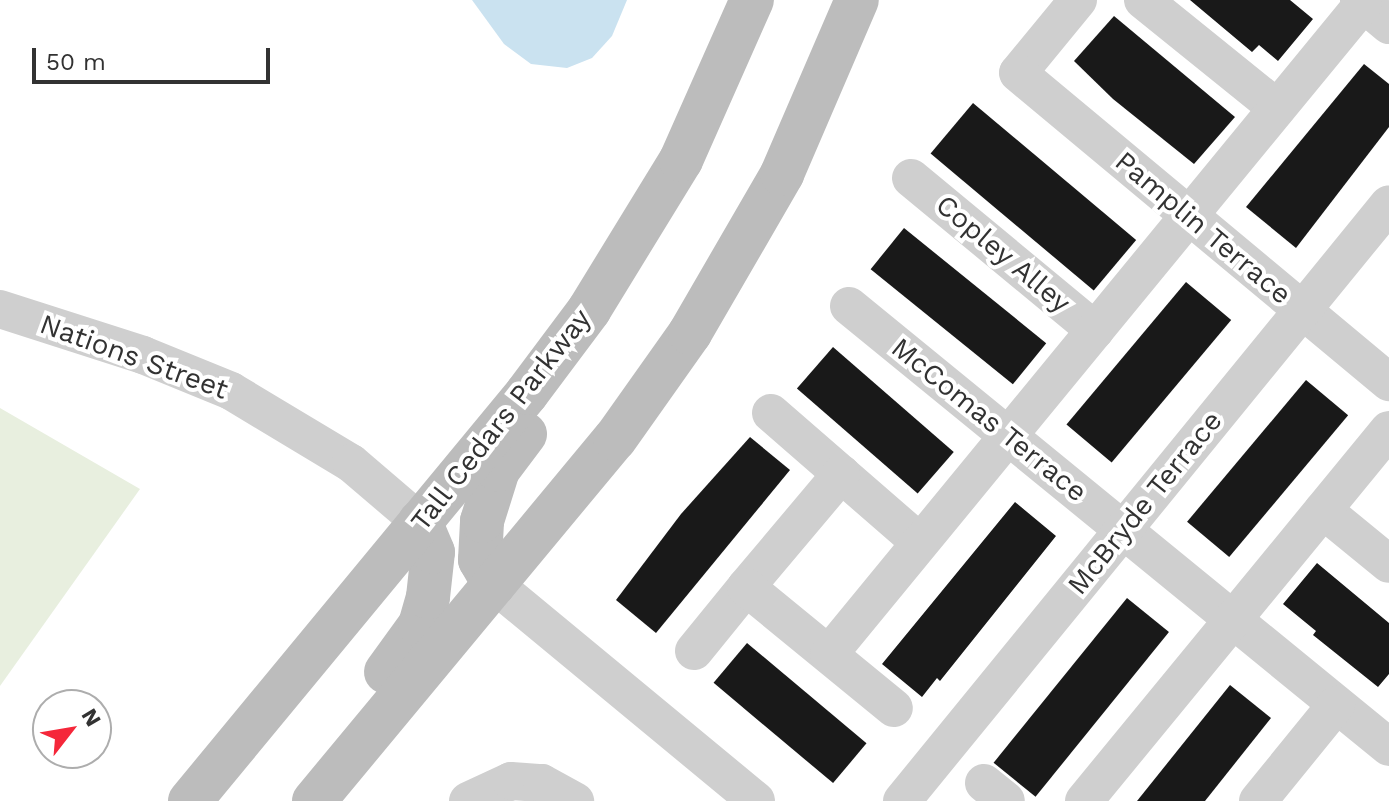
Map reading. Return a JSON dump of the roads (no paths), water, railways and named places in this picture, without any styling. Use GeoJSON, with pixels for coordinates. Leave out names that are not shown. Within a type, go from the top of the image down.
{"type":"FeatureCollection","features":[{"type":"Feature","properties":{"kind":"main road","name":"Tall Cedars Parkway"},"geometry":{"type":"LineString","coordinates":[[190,801],[420,522],[589,310],[681,160],[752,0]]}},
{"type":"Feature","properties":{"kind":"main road"},"geometry":{"type":"LineString","coordinates":[[325,788],[615,439],[690,333],[782,174],[857,0]]}},
{"type":"Feature","properties":{"kind":"main road"},"geometry":{"type":"LineString","coordinates":[[494,584],[483,573],[479,538],[491,490],[512,449],[586,358],[589,310]]}},
{"type":"Feature","properties":{"kind":"main road"},"geometry":{"type":"LineString","coordinates":[[325,788],[342,728],[420,625],[433,552],[420,522]]}},
{"type":"Feature","properties":{"kind":"street","name":"Pamplin Terrace"},"geometry":{"type":"LineString","coordinates":[[1078,0],[1018,73],[1389,382]]}},
{"type":"Feature","properties":{"kind":"street"},"geometry":{"type":"LineString","coordinates":[[1143,0],[1277,108]]}},
{"type":"Feature","properties":{"kind":"street","name":"Copley Alley"},"geometry":{"type":"LineString","coordinates":[[829,654],[918,541],[1277,108],[1370,9]]}},
{"type":"Feature","properties":{"kind":"street","name":"Copley Alley"},"geometry":{"type":"LineString","coordinates":[[911,178],[1095,330]]}},
{"type":"Feature","properties":{"kind":"street","name":"McBryde Terrace"},"geometry":{"type":"LineString","coordinates":[[902,801],[1389,204]]}},
{"type":"Feature","properties":{"kind":"street","name":"McComas Terrace"},"geometry":{"type":"LineString","coordinates":[[849,306],[1389,747]]}},
{"type":"Feature","properties":{"kind":"street","name":"Nations Street"},"geometry":{"type":"LineString","coordinates":[[0,309],[143,355],[231,391],[351,463],[420,522]]}},
{"type":"Feature","properties":{"kind":"street"},"geometry":{"type":"LineString","coordinates":[[771,413],[918,541]]}},
{"type":"Feature","properties":{"kind":"street"},"geometry":{"type":"LineString","coordinates":[[1084,801],[1231,618],[1389,430]]}},
{"type":"Feature","properties":{"kind":"street"},"geometry":{"type":"LineString","coordinates":[[694,651],[841,474]]}},
{"type":"Feature","properties":{"kind":"street"},"geometry":{"type":"LineString","coordinates":[[1323,510],[1389,564]]}},
{"type":"Feature","properties":{"kind":"street"},"geometry":{"type":"LineString","coordinates":[[494,584],[756,801]]}},
{"type":"Feature","properties":{"kind":"street"},"geometry":{"type":"LineString","coordinates":[[746,587],[894,708]]}},
{"type":"Feature","properties":{"kind":"street"},"geometry":{"type":"LineString","coordinates":[[1258,801],[1336,705]]}},
{"type":"Feature","properties":{"kind":"street"},"geometry":{"type":"LineString","coordinates":[[468,801],[511,781],[542,783],[575,801]]}},
{"type":"Feature","properties":{"kind":"water"},"geometry":{"type":"Polygon","coordinates":[[[472,0],[627,0],[612,36],[592,58],[567,68],[531,64],[504,44],[472,0]]]}}]}
